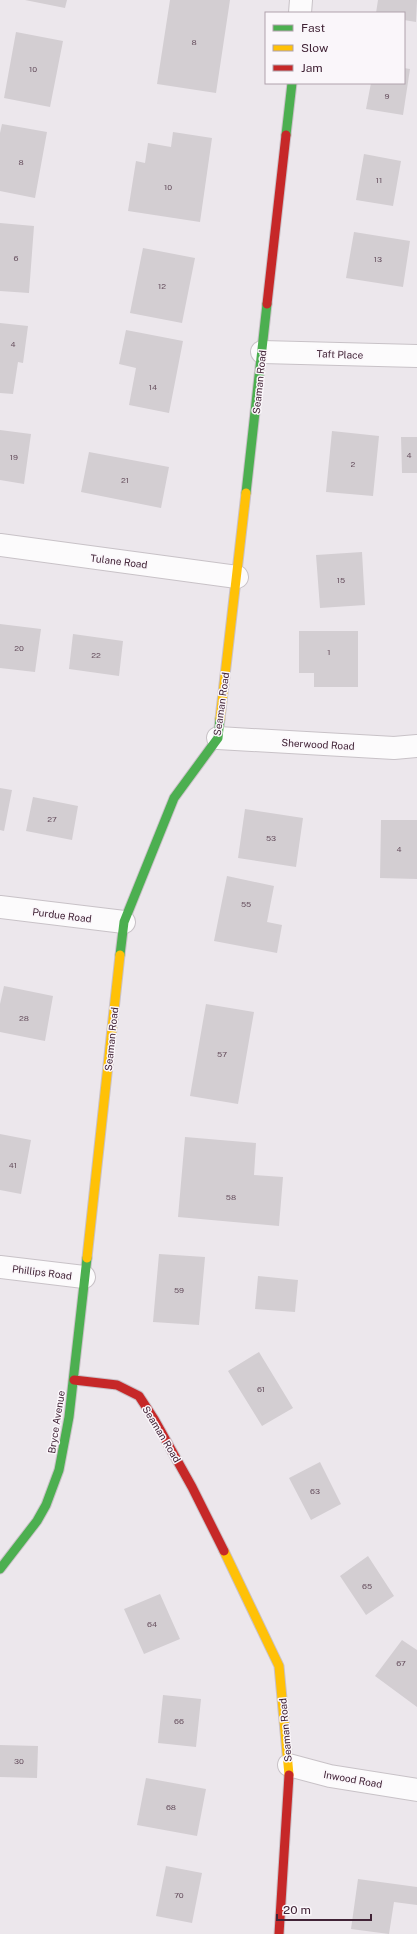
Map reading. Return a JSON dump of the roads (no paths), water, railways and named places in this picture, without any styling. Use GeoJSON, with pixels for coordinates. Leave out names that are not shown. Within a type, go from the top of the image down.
{"type":"FeatureCollection","features":[{"type":"Feature","properties":{"kind":"street"},"geometry":{"type":"LineString","coordinates":[[300,12],[301,0]]}},
{"type":"Feature","properties":{"kind":"street","name":"Seaman Road"},"geometry":{"type":"LineString","coordinates":[[279,1934],[290,1782],[279,1666],[249,1600],[192,1487],[154,1419],[139,1396],[117,1385],[74,1380],[84,1277],[124,922],[174,798],[218,738],[292,84]]}},
{"type":"Feature","properties":{"kind":"street","name":"Taft Place"},"geometry":{"type":"LineString","coordinates":[[262,352],[417,356]]}},
{"type":"Feature","properties":{"kind":"street","name":"Tulane Road"},"geometry":{"type":"LineString","coordinates":[[0,545],[237,577]]}},
{"type":"Feature","properties":{"kind":"street","name":"Sherwood Road"},"geometry":{"type":"LineString","coordinates":[[218,738],[394,748],[417,746]]}},
{"type":"Feature","properties":{"kind":"street","name":"Purdue Road"},"geometry":{"type":"LineString","coordinates":[[0,907],[124,922]]}},
{"type":"Feature","properties":{"kind":"street","name":"Phillips Road"},"geometry":{"type":"LineString","coordinates":[[0,1268],[84,1277]]}},
{"type":"Feature","properties":{"kind":"street","name":"Bryce Avenue"},"geometry":{"type":"LineString","coordinates":[[0,1569],[37,1521],[52,1491],[65,1449],[74,1380]]}},
{"type":"Feature","properties":{"kind":"street","name":"Inwood Road"},"geometry":{"type":"LineString","coordinates":[[289,1765],[330,1776],[417,1790]]}}]}
